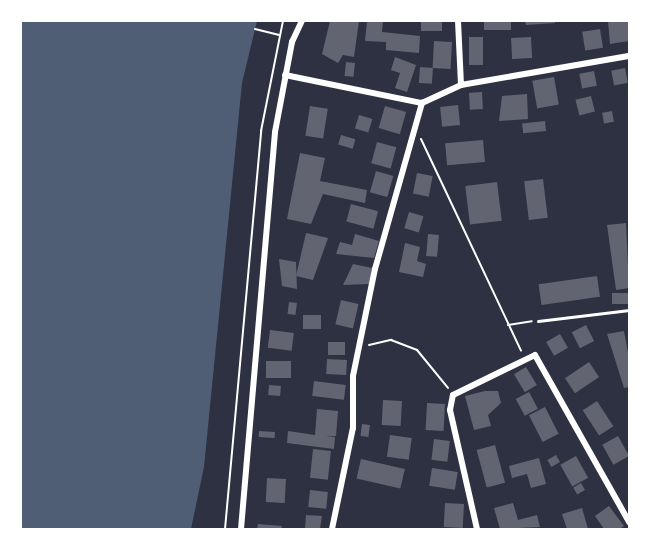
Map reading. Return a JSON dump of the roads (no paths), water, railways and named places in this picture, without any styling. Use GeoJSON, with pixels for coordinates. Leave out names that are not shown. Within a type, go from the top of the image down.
{"type":"FeatureCollection","features":[{"type":"Feature","properties":{"kind":"street"},"geometry":{"type":"LineString","coordinates":[[240,529],[281,74],[302,21]]}},
{"type":"Feature","properties":{"kind":"street"},"geometry":{"type":"LineString","coordinates":[[458,21],[460,85]]}},
{"type":"Feature","properties":{"kind":"street"},"geometry":{"type":"LineString","coordinates":[[281,74],[422,103],[460,85],[629,56]]}},
{"type":"Feature","properties":{"kind":"street"},"geometry":{"type":"LineString","coordinates":[[332,529],[353,428],[359,347],[375,269],[417,131],[422,103]]}},
{"type":"Feature","properties":{"kind":"street"},"geometry":{"type":"LineString","coordinates":[[477,529],[450,410],[453,395],[535,355],[629,522]]}},
{"type":"Feature","properties":{"kind":"lane"},"geometry":{"type":"LineString","coordinates":[[538,321],[629,310]]}},
{"type":"Feature","properties":{"kind":"water"},"geometry":{"type":"Polygon","coordinates":[[[21,21],[257,21],[242,83],[204,467],[191,529],[21,529],[21,21]]]}}]}
